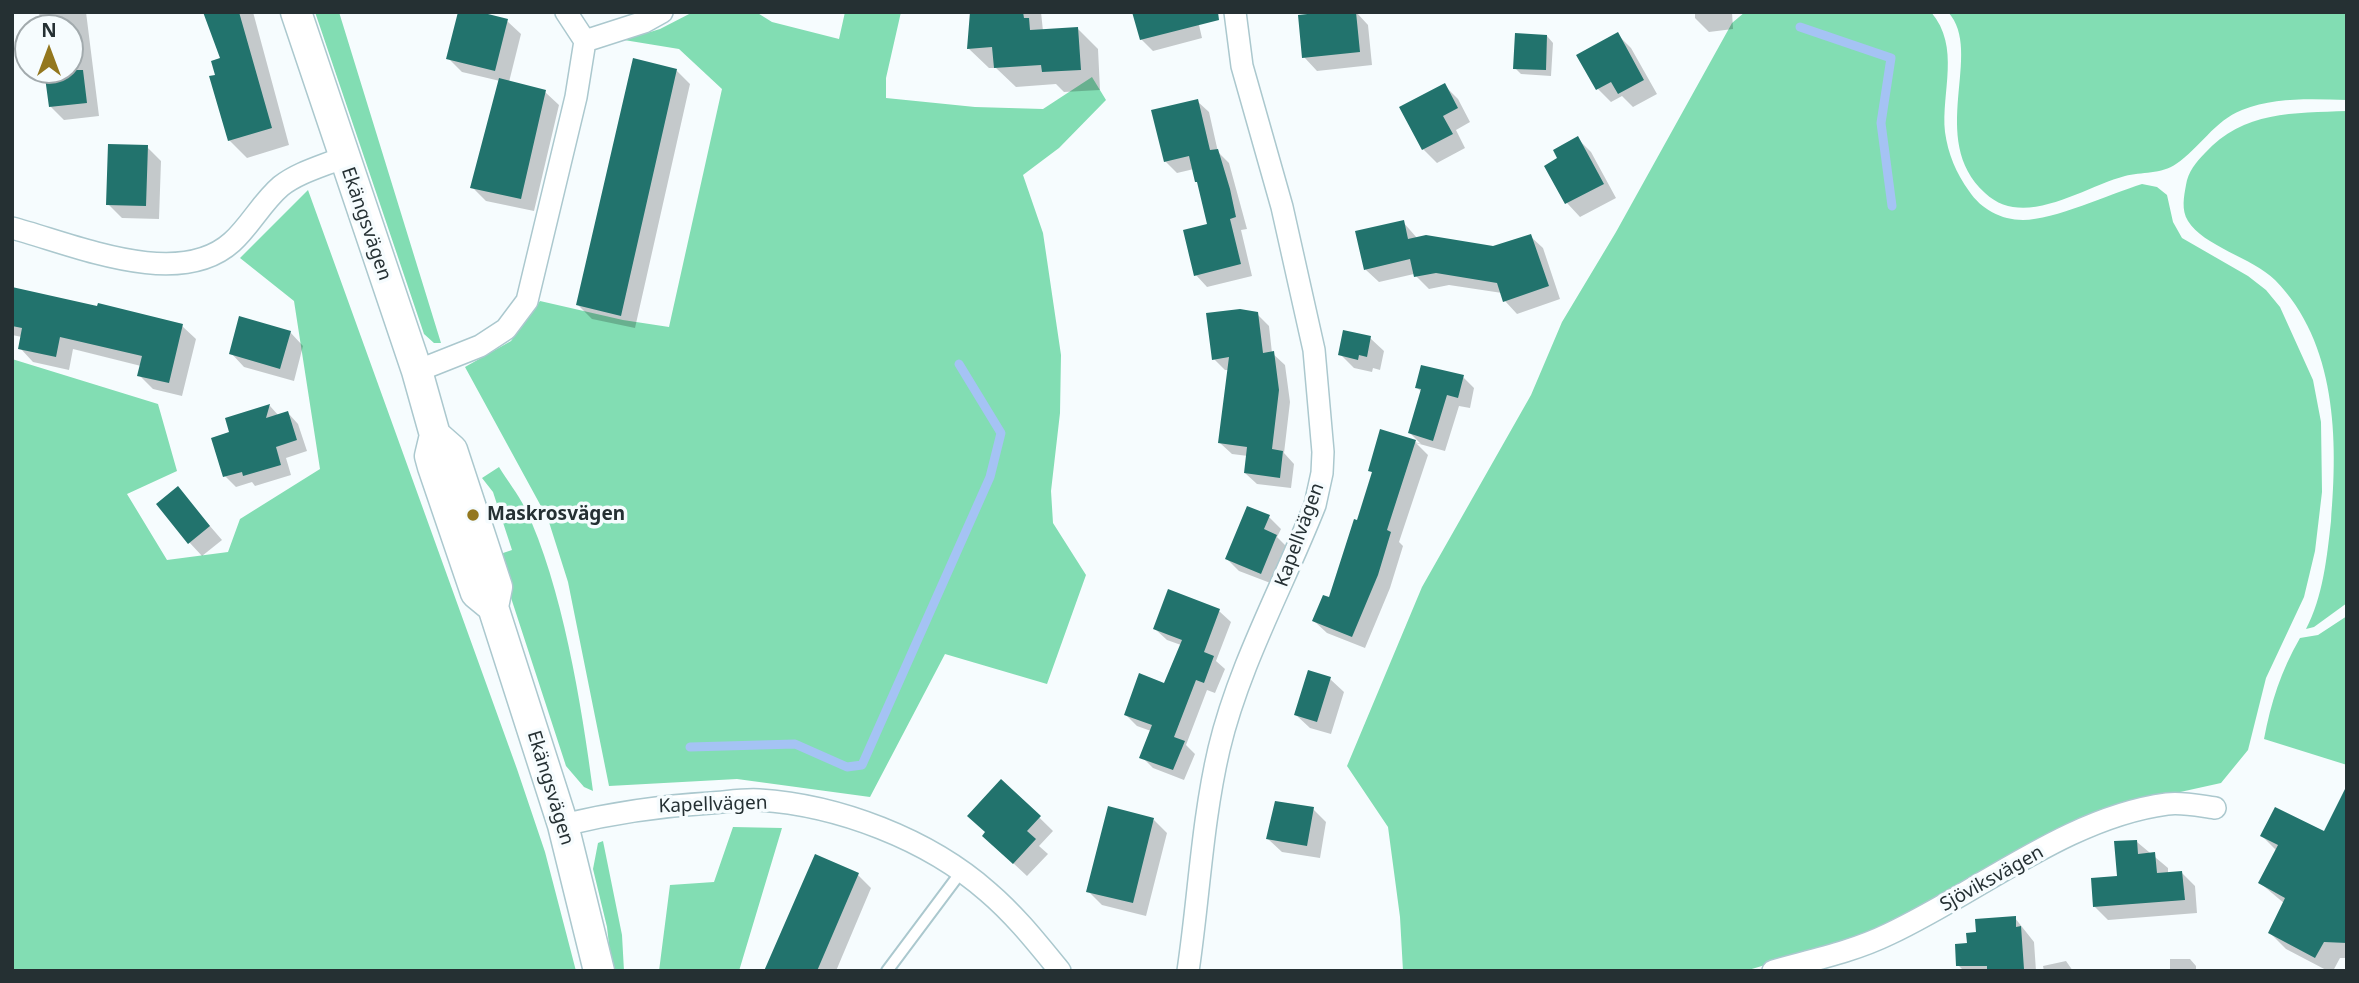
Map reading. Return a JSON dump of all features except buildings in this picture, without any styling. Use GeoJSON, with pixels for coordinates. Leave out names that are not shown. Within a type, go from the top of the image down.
{"type":"FeatureCollection","features":[{"type":"Feature","properties":{"kind":"street","name":"Ekängsvägen"},"geometry":{"type":"LineString","coordinates":[[296,12],[416,371],[435,435],[430,456],[433,467],[476,593],[493,607],[563,825],[599,971]]}},
{"type":"Feature","properties":{"kind":"street"},"geometry":{"type":"LineString","coordinates":[[416,371],[480,346],[506,329],[527,301],[576,97],[585,41],[566,12]]}},
{"type":"Feature","properties":{"kind":"street"},"geometry":{"type":"LineString","coordinates":[[585,41],[644,22],[662,12]]}},
{"type":"Feature","properties":{"kind":"street","name":"Kapellvägen"},"geometry":{"type":"LineString","coordinates":[[1188,971],[1200,850],[1219,749],[1236,693],[1315,505],[1322,473],[1320,400],[1305,299],[1242,66],[1235,12]]}},
{"type":"Feature","properties":{"kind":"street"},"geometry":{"type":"LineString","coordinates":[[12,228],[137,262],[168,265],[193,262],[212,256],[231,243],[279,188],[295,177],[344,158]]}},
{"type":"Feature","properties":{"kind":"street","name":"Kapellvägen"},"geometry":{"type":"LineString","coordinates":[[563,825],[605,814],[664,806],[758,800],[811,808],[857,821],[937,856],[986,890],[1021,922],[1060,971]]}},
{"type":"Feature","properties":{"kind":"street","name":"Sjöviksvägen"},"geometry":{"type":"LineString","coordinates":[[1773,971],[1845,951],[1888,935],[2071,835],[2117,816],[2169,804],[2215,808]]}},
{"type":"Feature","properties":{"kind":"lane"},"geometry":{"type":"LineString","coordinates":[[887,971],[961,872]]}},
{"type":"Feature","properties":{"kind":"green space"},"geometry":{"type":"Polygon","coordinates":[[[315,12],[339,12],[441,343],[434,343],[424,334],[315,12]]]}},
{"type":"Feature","properties":{"kind":"green space"},"geometry":{"type":"Polygon","coordinates":[[[693,12],[756,12],[772,22],[839,39],[845,12],[901,12],[886,78],[886,98],[975,107],[1043,109],[1092,77],[1106,100],[1059,148],[1023,175],[1043,233],[1061,355],[1060,413],[1051,491],[1053,523],[1086,575],[1047,684],[945,654],[870,797],[737,779],[609,786],[568,582],[548,519],[465,367],[511,341],[540,301],[623,320],[669,327],[722,89],[679,49],[624,40],[660,29],[693,12]]]}},
{"type":"Feature","properties":{"kind":"green space"},"geometry":{"type":"Polygon","coordinates":[[[1745,12],[1931,12],[1940,26],[1948,55],[1944,117],[1948,148],[1960,177],[1979,203],[2007,218],[2036,219],[2142,184],[2157,187],[2167,195],[2173,222],[2182,238],[2248,276],[2266,290],[2280,307],[2313,380],[2321,422],[2322,492],[2315,551],[2304,597],[2266,678],[2248,750],[2221,783],[2144,800],[1873,933],[1745,971],[1403,971],[1400,917],[1388,827],[1347,766],[1422,587],[1531,395],[1562,322],[1616,232],[1732,23],[1745,12]]]}},
{"type":"Feature","properties":{"kind":"green space"},"geometry":{"type":"Polygon","coordinates":[[[1948,12],[2347,12],[2347,100],[2293,100],[2242,110],[2223,121],[2185,158],[2170,167],[2125,176],[2054,202],[2017,208],[2000,203],[1985,193],[1968,171],[1960,148],[1957,123],[1961,50],[1958,29],[1948,12]]]}},
{"type":"Feature","properties":{"kind":"green space"},"geometry":{"type":"Polygon","coordinates":[[[2347,111],[2347,603],[2314,627],[2306,629],[2317,604],[2323,577],[2333,490],[2333,426],[2322,363],[2311,333],[2295,305],[2275,280],[2195,230],[2186,217],[2184,198],[2187,180],[2196,164],[2220,139],[2236,129],[2270,117],[2347,111]]]}},
{"type":"Feature","properties":{"kind":"green space"},"geometry":{"type":"Polygon","coordinates":[[[308,190],[517,769],[545,852],[576,971],[12,971],[12,359],[158,404],[177,471],[127,494],[167,560],[228,552],[240,519],[320,469],[294,301],[240,258],[308,190]]]}},
{"type":"Feature","properties":{"kind":"green space"},"geometry":{"type":"Polygon","coordinates":[[[499,467],[525,508],[550,572],[569,646],[593,791],[584,787],[566,766],[497,555],[512,550],[493,492],[482,478],[499,467]]]}},
{"type":"Feature","properties":{"kind":"green space"},"geometry":{"type":"Polygon","coordinates":[[[2347,616],[2347,765],[2264,739],[2278,687],[2300,638],[2318,635],[2347,616]]]}},
{"type":"Feature","properties":{"kind":"green space"},"geometry":{"type":"Polygon","coordinates":[[[733,827],[782,828],[739,971],[659,971],[670,885],[714,882],[733,827]]]}},
{"type":"Feature","properties":{"kind":"green space"},"geometry":{"type":"Polygon","coordinates":[[[603,841],[622,935],[624,971],[612,971],[607,927],[593,869],[598,843],[603,841]]]}},
{"type":"Feature","properties":{"kind":"waterway"},"geometry":{"type":"LineString","coordinates":[[1800,27],[1891,58],[1881,123],[1892,206]]}},
{"type":"Feature","properties":{"kind":"waterway"},"geometry":{"type":"LineString","coordinates":[[690,747],[795,744],[847,767],[862,765],[990,477],[1001,433],[959,364]]}},
{"type":"Feature","properties":{"kind":"place","name":"Maskrosvägen"},"geometry":{"type":"Point","coordinates":[473,515]}}]}
